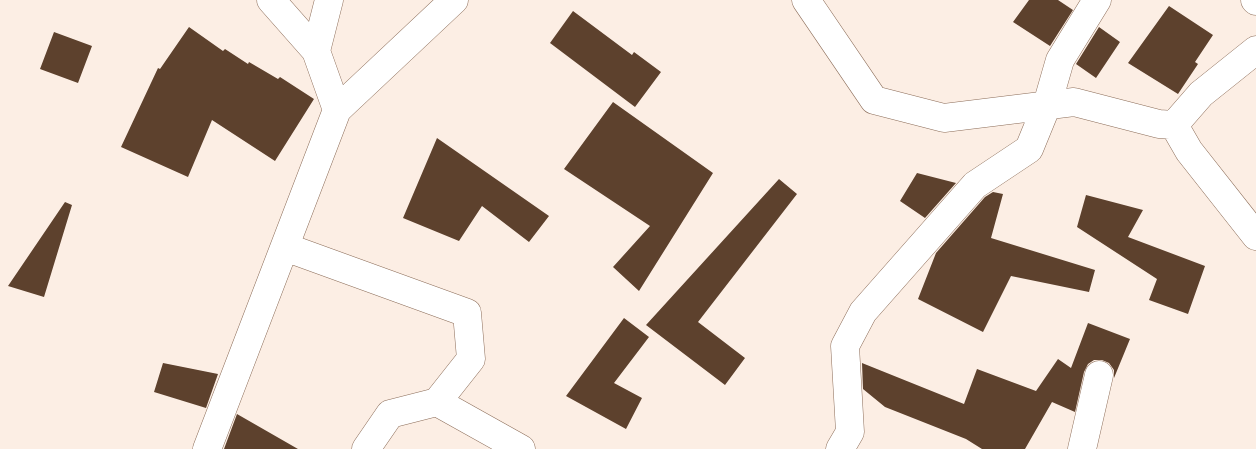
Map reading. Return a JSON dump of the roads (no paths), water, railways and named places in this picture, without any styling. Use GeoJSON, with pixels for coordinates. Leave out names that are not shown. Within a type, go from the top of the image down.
{"type":"FeatureCollection","features":[{"type":"Feature","properties":{"kind":"street"},"geometry":{"type":"LineString","coordinates":[[271,0],[316,50],[337,110]]}},
{"type":"Feature","properties":{"kind":"street"},"geometry":{"type":"LineString","coordinates":[[316,50],[329,0]]}},
{"type":"Feature","properties":{"kind":"street"},"geometry":{"type":"LineString","coordinates":[[207,449],[337,110],[454,0]]}},
{"type":"Feature","properties":{"kind":"street"},"geometry":{"type":"LineString","coordinates":[[806,0],[874,100],[944,118],[1074,102],[1159,124],[1174,125]]}},
{"type":"Feature","properties":{"kind":"street"},"geometry":{"type":"LineString","coordinates":[[840,449],[850,432],[845,346],[864,312],[975,185],[1029,149],[1047,105],[1060,60],[1097,0]]}},
{"type":"Feature","properties":{"kind":"street"},"geometry":{"type":"LineString","coordinates":[[1174,125],[1201,94],[1256,50]]}},
{"type":"Feature","properties":{"kind":"street"},"geometry":{"type":"LineString","coordinates":[[1174,125],[1189,151],[1256,236]]}},
{"type":"Feature","properties":{"kind":"street"},"geometry":{"type":"LineString","coordinates":[[285,246],[467,313],[471,359],[437,402],[390,414],[366,449]]}},
{"type":"Feature","properties":{"kind":"street"},"geometry":{"type":"LineString","coordinates":[[1082,449],[1098,375]]}},
{"type":"Feature","properties":{"kind":"street"},"geometry":{"type":"LineString","coordinates":[[437,402],[521,449]]}}]}
